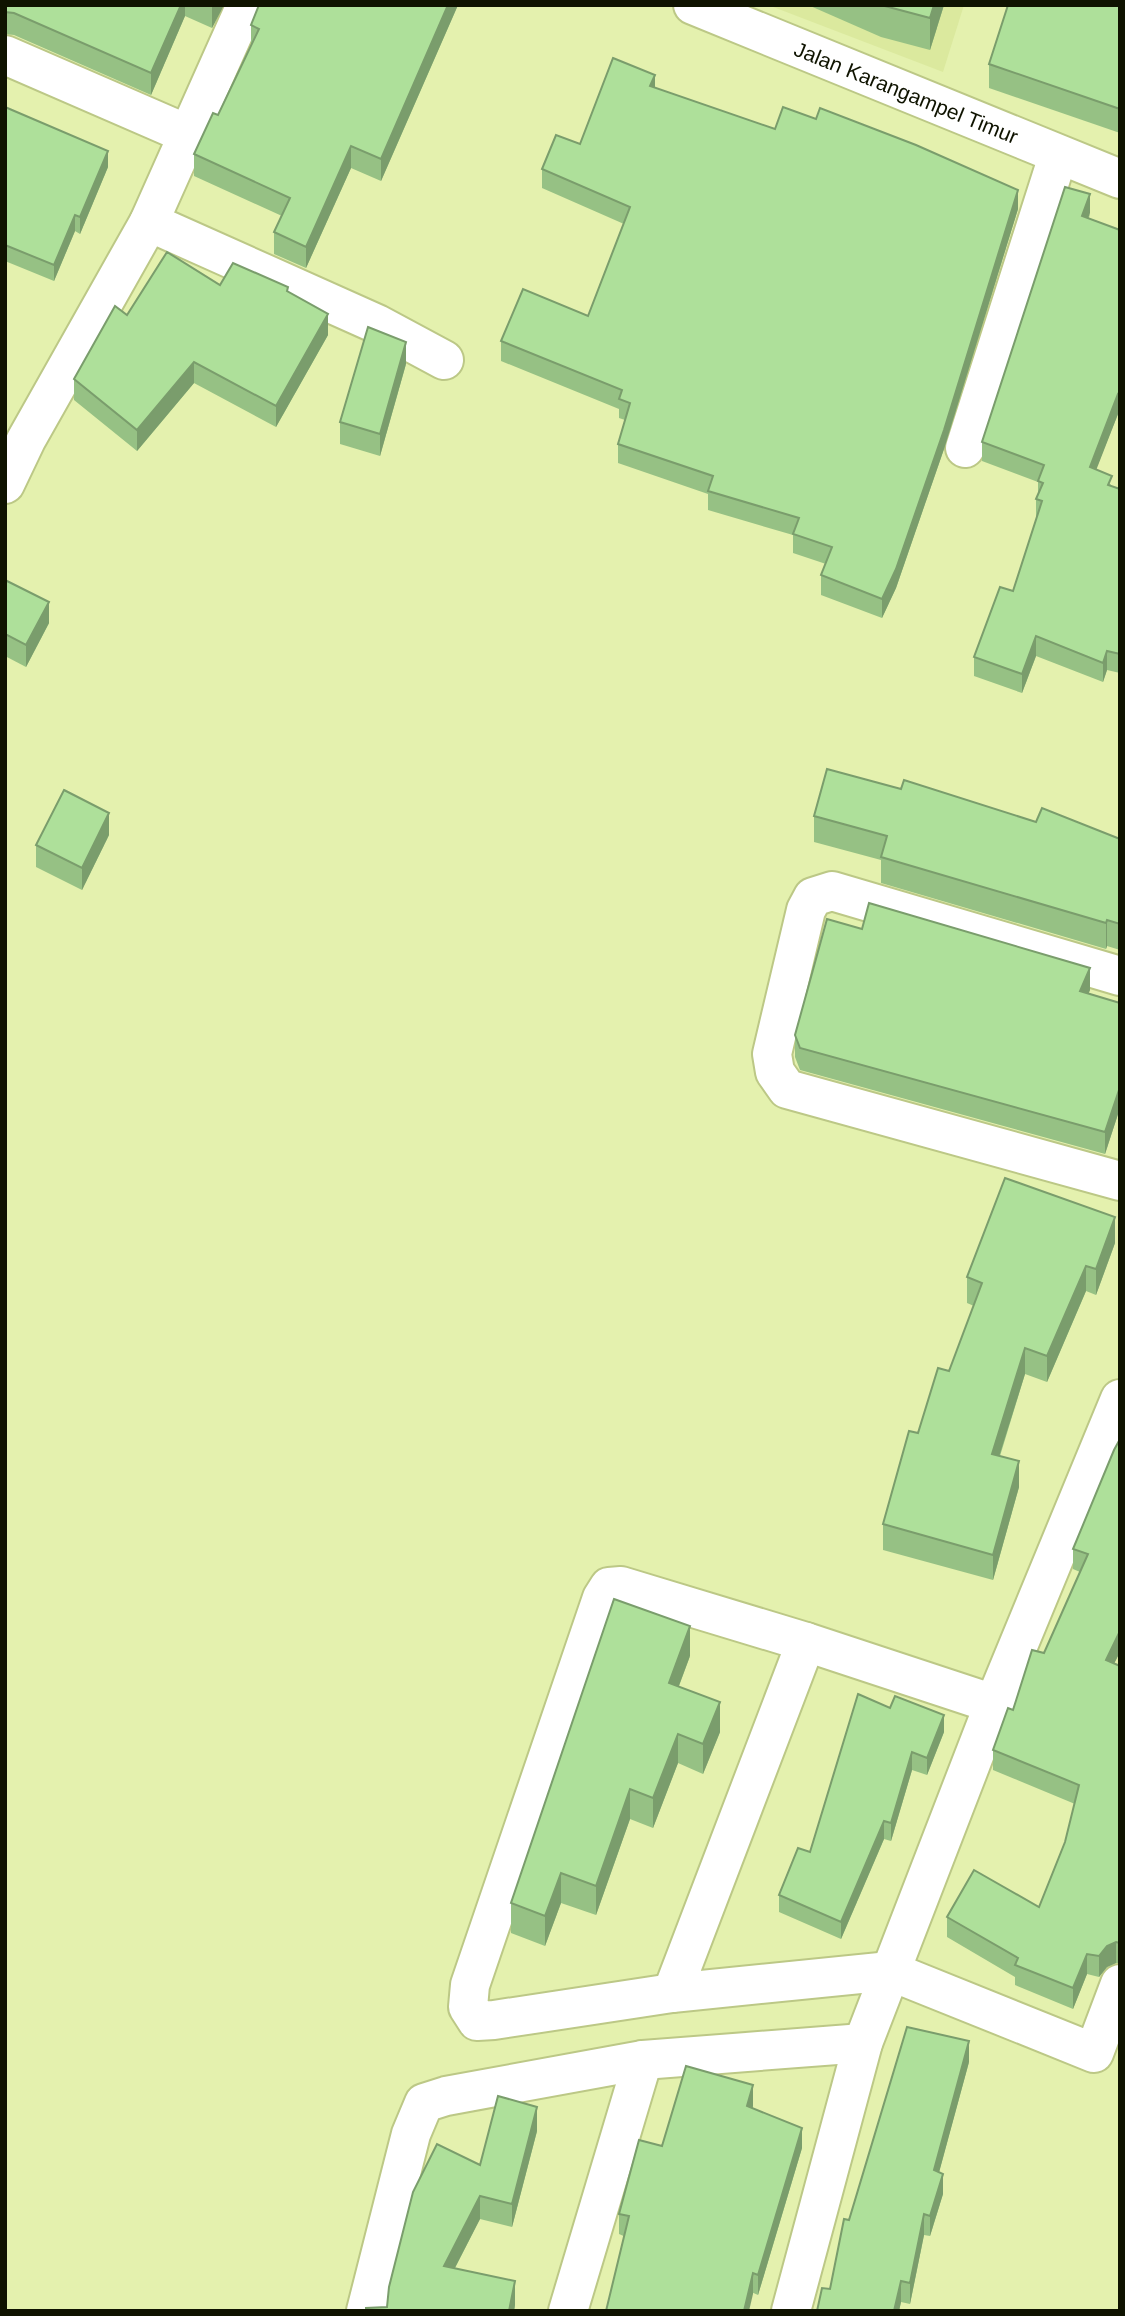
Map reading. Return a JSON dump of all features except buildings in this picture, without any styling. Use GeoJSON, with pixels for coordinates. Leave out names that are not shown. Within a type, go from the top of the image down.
{"type":"FeatureCollection","features":[{"type":"Feature","properties":{"kind":"street"},"geometry":{"type":"LineString","coordinates":[[5,484],[26,440],[149,222],[246,5]]}},
{"type":"Feature","properties":{"kind":"street","name":"Jalan Karangampel Timur"},"geometry":{"type":"LineString","coordinates":[[693,5],[1120,179]]}},
{"type":"Feature","properties":{"kind":"street"},"geometry":{"type":"LineString","coordinates":[[5,55],[187,134]]}},
{"type":"Feature","properties":{"kind":"street"},"geometry":{"type":"LineString","coordinates":[[965,448],[1058,156]]}},
{"type":"Feature","properties":{"kind":"street"},"geometry":{"type":"LineString","coordinates":[[149,222],[377,324],[444,360]]}},
{"type":"Feature","properties":{"kind":"street"},"geometry":{"type":"LineString","coordinates":[[1120,976],[832,891],[813,897],[806,910],[772,1054],[775,1072],[787,1089],[1120,1181]]}},
{"type":"Feature","properties":{"kind":"street"},"geometry":{"type":"LineString","coordinates":[[791,2311],[863,2043],[994,1704],[1120,1399]]}},
{"type":"Feature","properties":{"kind":"street"},"geometry":{"type":"LineString","coordinates":[[994,1704],[806,1642],[621,1586],[609,1587],[602,1598],[470,1985],[468,2007],[477,2021],[494,2020],[672,1993],[890,1971],[1107,2059],[1120,1984]]}},
{"type":"Feature","properties":{"kind":"street"},"geometry":{"type":"LineString","coordinates":[[672,1993],[806,1642]]}},
{"type":"Feature","properties":{"kind":"street"},"geometry":{"type":"LineString","coordinates":[[366,2311],[411,2134],[424,2103],[446,2096],[643,2060],[863,2043]]}},
{"type":"Feature","properties":{"kind":"street"},"geometry":{"type":"LineString","coordinates":[[568,2311],[643,2060]]}},
{"type":"Feature","properties":{"kind":"shaded area"},"geometry":{"type":"Polygon","coordinates":[[[768,5],[964,5],[943,72],[768,5]]]}}]}
